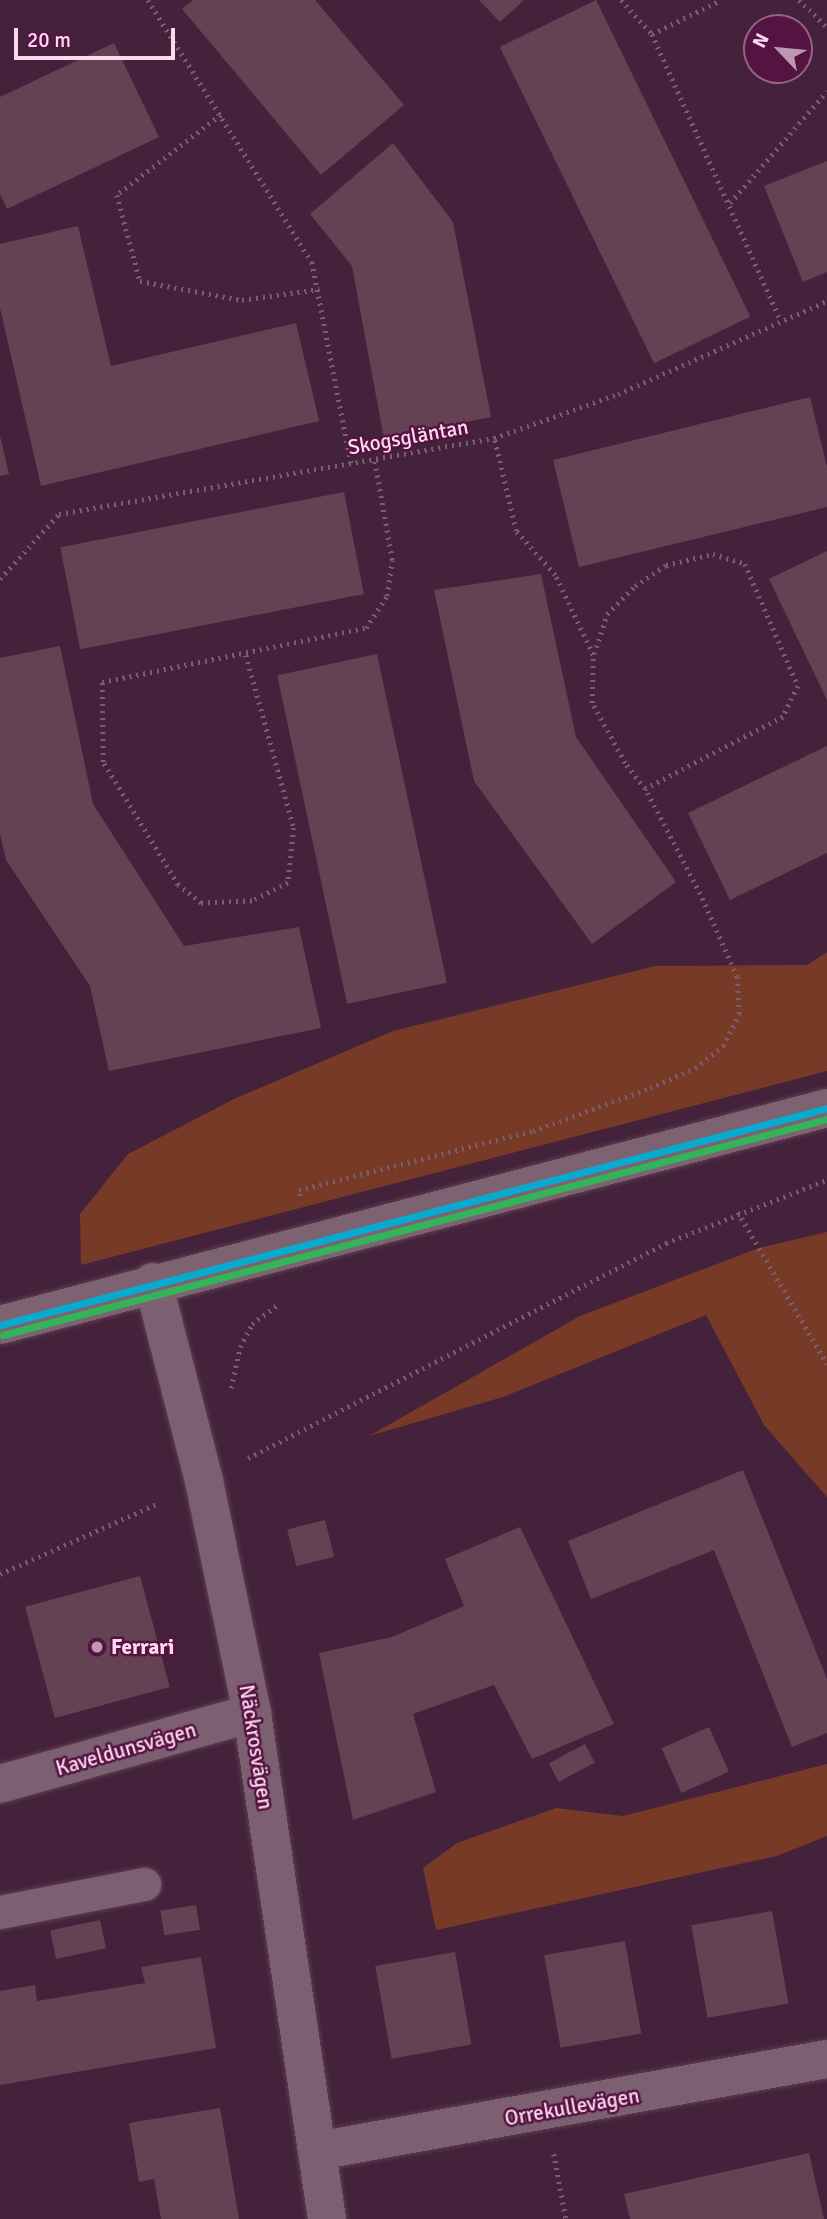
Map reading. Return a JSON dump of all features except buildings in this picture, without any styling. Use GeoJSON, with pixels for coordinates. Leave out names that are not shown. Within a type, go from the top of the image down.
{"type":"FeatureCollection","features":[{"type":"Feature","properties":{"kind":"street"},"geometry":{"type":"LineString","coordinates":[[0,1325],[153,1282],[827,1108]]}},
{"type":"Feature","properties":{"kind":"street","name":"Näckrosvägen"},"geometry":{"type":"LineString","coordinates":[[153,1282],[204,1481],[252,1713],[327,2219]]}},
{"type":"Feature","properties":{"kind":"street","name":"Kaveldunsvägen"},"geometry":{"type":"LineString","coordinates":[[0,1784],[252,1713]]}},
{"type":"Feature","properties":{"kind":"street","name":"Orrekullevägen"},"geometry":{"type":"LineString","coordinates":[[317,2151],[547,2112],[827,2059]]}},
{"type":"Feature","properties":{"kind":"lane"},"geometry":{"type":"LineString","coordinates":[[0,1912],[144,1884]]}},
{"type":"Feature","properties":{"kind":"path"},"geometry":{"type":"LineString","coordinates":[[148,0],[312,262],[320,289],[351,463]]}},
{"type":"Feature","properties":{"kind":"path"},"geometry":{"type":"LineString","coordinates":[[621,0],[652,34],[780,319]]}},
{"type":"Feature","properties":{"kind":"path"},"geometry":{"type":"LineString","coordinates":[[652,34],[720,0]]}},
{"type":"Feature","properties":{"kind":"path"},"geometry":{"type":"LineString","coordinates":[[799,0],[827,27]]}},
{"type":"Feature","properties":{"kind":"path"},"geometry":{"type":"LineString","coordinates":[[730,203],[827,91]]}},
{"type":"Feature","properties":{"kind":"path"},"geometry":{"type":"LineString","coordinates":[[221,115],[117,195],[140,281],[243,300],[320,289]]}},
{"type":"Feature","properties":{"kind":"path","name":"Skogsgläntan"},"geometry":{"type":"LineString","coordinates":[[0,579],[59,514],[494,438],[618,394],[780,319],[827,301]]}},
{"type":"Feature","properties":{"kind":"path"},"geometry":{"type":"LineString","coordinates":[[494,438],[516,531],[555,575],[593,655]]}},
{"type":"Feature","properties":{"kind":"path"},"geometry":{"type":"LineString","coordinates":[[246,655],[294,828],[288,883],[252,901],[201,902],[178,885],[103,762],[103,682],[246,655],[366,628],[387,596],[393,560],[374,458]]}},
{"type":"Feature","properties":{"kind":"path"},"geometry":{"type":"LineString","coordinates":[[645,789],[783,717],[798,686],[746,564],[713,554],[666,565],[635,586],[607,614],[593,655],[592,703],[625,763],[645,789],[700,894]]}},
{"type":"Feature","properties":{"kind":"path"},"geometry":{"type":"LineString","coordinates":[[0,1574],[204,1481],[568,1292],[738,1212],[827,1180]]}},
{"type":"Feature","properties":{"kind":"path"},"geometry":{"type":"LineString","coordinates":[[738,1212],[827,1364]]}},
{"type":"Feature","properties":{"kind":"path"},"geometry":{"type":"LineString","coordinates":[[547,2112],[566,2219]]}},
{"type":"Feature","properties":{"kind":"shaded area"},"geometry":{"type":"Polygon","coordinates":[[[827,952],[827,1071],[81,1265],[80,1214],[128,1154],[234,1099],[393,1031],[655,966],[807,965],[827,952]]]}},
{"type":"Feature","properties":{"kind":"shaded area"},"geometry":{"type":"Polygon","coordinates":[[[827,1232],[827,1497],[764,1425],[706,1315],[503,1397],[369,1436],[580,1316],[759,1248],[827,1232]]]}},
{"type":"Feature","properties":{"kind":"shaded area"},"geometry":{"type":"Polygon","coordinates":[[[827,1764],[827,1836],[777,1856],[436,1930],[423,1868],[457,1843],[556,1808],[623,1816],[827,1764]]]}},
{"type":"Feature","properties":{"kind":"transit line"},"geometry":{"type":"LineString","coordinates":[[0,1325],[827,1108]]}},
{"type":"Feature","properties":{"kind":"transit line"},"geometry":{"type":"LineString","coordinates":[[3,1335],[827,1119]]}},
{"type":"Feature","properties":{"kind":"place","name":"Ferrari"},"geometry":{"type":"Point","coordinates":[97,1647]}}]}
